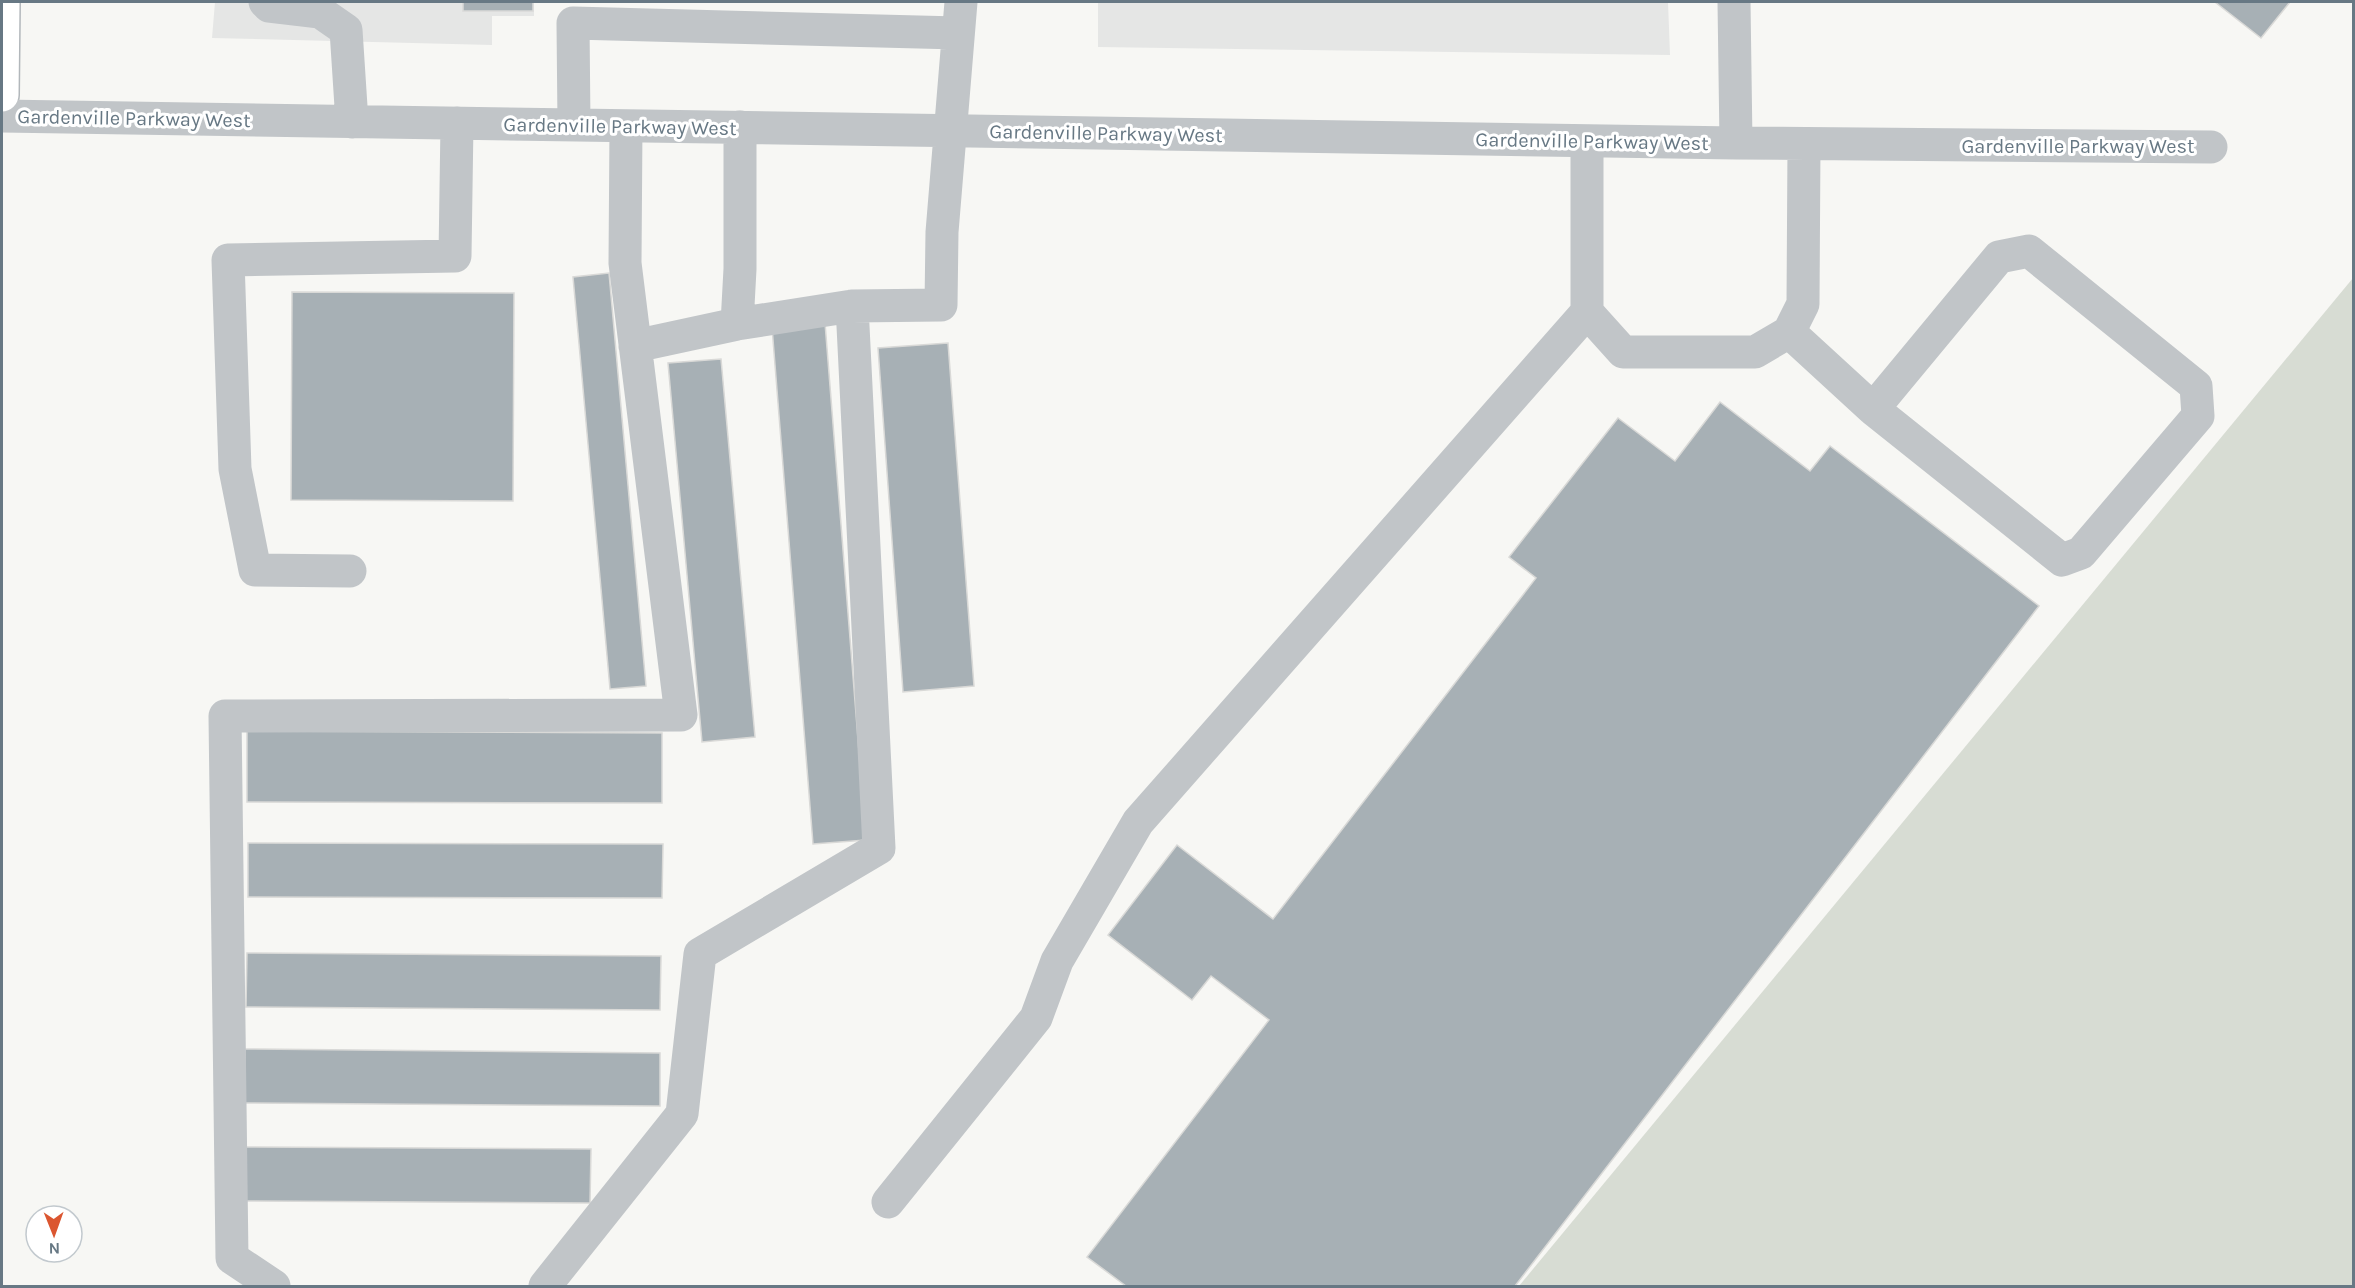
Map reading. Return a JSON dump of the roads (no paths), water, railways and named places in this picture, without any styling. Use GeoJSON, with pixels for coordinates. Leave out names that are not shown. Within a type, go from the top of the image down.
{"type":"FeatureCollection","features":[{"type":"Feature","properties":{"kind":"main road"},"geometry":{"type":"LineString","coordinates":[[2,95],[3,2]]}},
{"type":"Feature","properties":{"kind":"street"},"geometry":{"type":"LineString","coordinates":[[265,2],[269,6],[320,12],[346,30],[352,122]]}},
{"type":"Feature","properties":{"kind":"street"},"geometry":{"type":"LineString","coordinates":[[1734,2],[1736,143]]}},
{"type":"Feature","properties":{"kind":"street"},"geometry":{"type":"LineString","coordinates":[[574,125],[573,23],[959,17],[942,232],[941,305],[852,306],[737,324],[635,346]]}},
{"type":"Feature","properties":{"kind":"street","name":"Gardenville Parkway West"},"geometry":{"type":"LineString","coordinates":[[2,116],[1587,141],[2211,147]]}},
{"type":"Feature","properties":{"kind":"street"},"geometry":{"type":"LineString","coordinates":[[350,571],[255,570],[235,469],[228,260],[455,256],[457,123]]}},
{"type":"Feature","properties":{"kind":"street"},"geometry":{"type":"LineString","coordinates":[[274,1287],[232,1258],[225,716],[681,715],[625,263],[626,126]]}},
{"type":"Feature","properties":{"kind":"street"},"geometry":{"type":"LineString","coordinates":[[737,324],[740,269],[740,128]]}},
{"type":"Feature","properties":{"kind":"street"},"geometry":{"type":"LineString","coordinates":[[888,1202],[1036,1018],[1057,961],[1138,822],[1587,312],[1587,141]]}},
{"type":"Feature","properties":{"kind":"street"},"geometry":{"type":"LineString","coordinates":[[1587,312],[1623,352],[1755,352],[1789,332],[1803,304],[1804,144]]}},
{"type":"Feature","properties":{"kind":"street"},"geometry":{"type":"LineString","coordinates":[[1789,332],[1873,409],[2062,560],[2081,553],[2198,416],[2196,386],[2029,251],[1999,257],[1873,409]]}},
{"type":"Feature","properties":{"kind":"street"},"geometry":{"type":"LineString","coordinates":[[545,1287],[682,1114],[700,954],[879,848],[852,306]]}}]}
